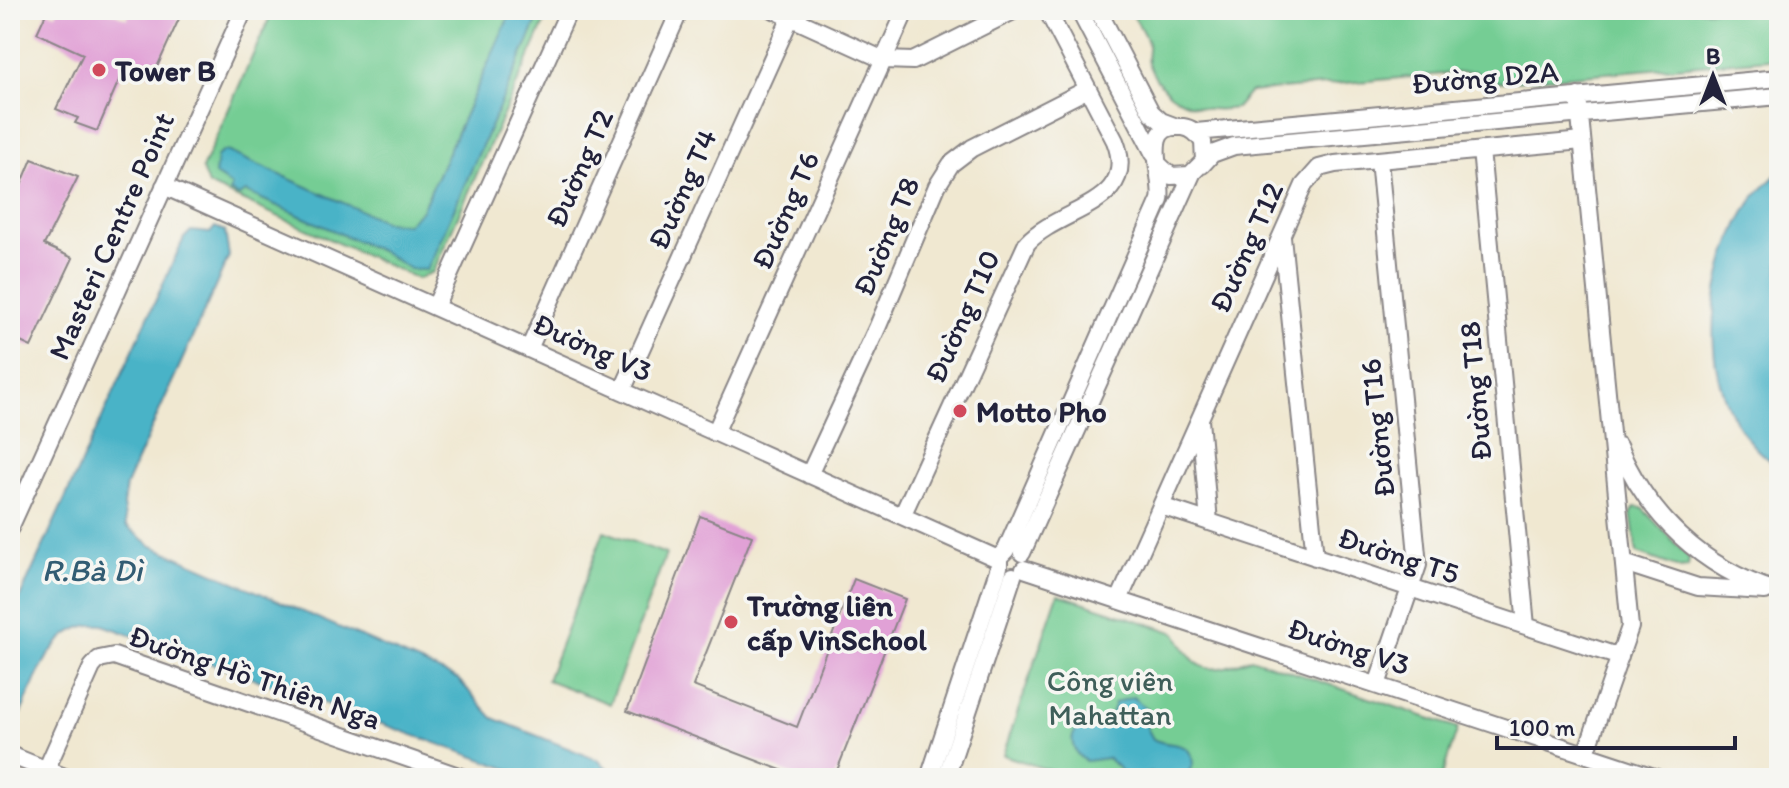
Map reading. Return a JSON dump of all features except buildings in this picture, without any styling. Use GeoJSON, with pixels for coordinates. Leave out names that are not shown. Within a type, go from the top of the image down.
{"type":"FeatureCollection","features":[{"type":"Feature","properties":{"kind":"street","name":"Masteri Centre Point"},"geometry":{"type":"LineString","coordinates":[[12,520],[244,10]]}},
{"type":"Feature","properties":{"kind":"street"},"geometry":{"type":"LineString","coordinates":[[435,307],[569,10]]}},
{"type":"Feature","properties":{"kind":"street","name":"Đường T2"},"geometry":{"type":"LineString","coordinates":[[529,349],[680,10]]}},
{"type":"Feature","properties":{"kind":"street"},"geometry":{"type":"LineString","coordinates":[[774,10],[792,14],[884,60],[913,61],[1015,10]]}},
{"type":"Feature","properties":{"kind":"street","name":"Đường T6"},"geometry":{"type":"LineString","coordinates":[[715,433],[906,10]]}},
{"type":"Feature","properties":{"kind":"street"},"geometry":{"type":"LineString","coordinates":[[1047,10],[1088,89]]}},
{"type":"Feature","properties":{"kind":"street"},"geometry":{"type":"LineString","coordinates":[[929,778],[1010,562],[1159,203],[1162,183],[1156,159],[1079,10]]}},
{"type":"Feature","properties":{"kind":"street"},"geometry":{"type":"LineString","coordinates":[[946,778],[1010,562],[1205,149],[1196,132],[1161,121],[1151,112],[1098,10]]}},
{"type":"Feature","properties":{"kind":"street","name":"Đường T4"},"geometry":{"type":"LineString","coordinates":[[622,391],[792,14]]}},
{"type":"Feature","properties":{"kind":"street","name":"Đường D2A"},"geometry":{"type":"LineString","coordinates":[[1197,170],[1216,152],[1234,146],[1779,78]]}},
{"type":"Feature","properties":{"kind":"street","name":"Đường T10"},"geometry":{"type":"LineString","coordinates":[[902,516],[1027,243],[1047,225],[1101,198],[1118,177],[1118,149],[1088,89]]}},
{"type":"Feature","properties":{"kind":"street","name":"Đường T8"},"geometry":{"type":"LineString","coordinates":[[809,475],[878,326],[937,186],[951,164],[972,148],[1088,89]]}},
{"type":"Feature","properties":{"kind":"street","name":"Đường D2A"},"geometry":{"type":"LineString","coordinates":[[1196,132],[1578,104],[1779,96]]}},
{"type":"Feature","properties":{"kind":"street"},"geometry":{"type":"LineString","coordinates":[[1578,104],[1630,627],[1586,753]]}},
{"type":"Feature","properties":{"kind":"street"},"geometry":{"type":"LineString","coordinates":[[1177,127],[1159,138],[1156,159],[1171,176],[1197,170]]}},
{"type":"Feature","properties":{"kind":"street","name":"Đường T12"},"geometry":{"type":"LineString","coordinates":[[1119,600],[1282,235],[1313,173],[1327,165],[1582,141]]}},
{"type":"Feature","properties":{"kind":"street","name":"Đường T18"},"geometry":{"type":"LineString","coordinates":[[1481,150],[1526,626]]}},
{"type":"Feature","properties":{"kind":"street","name":"Đường T16"},"geometry":{"type":"LineString","coordinates":[[1377,685],[1418,565],[1379,160]]}},
{"type":"Feature","properties":{"kind":"street","name":"Đường V3"},"geometry":{"type":"LineString","coordinates":[[164,186],[1010,562],[1657,778]]}},
{"type":"Feature","properties":{"kind":"street"},"geometry":{"type":"LineString","coordinates":[[1282,235],[1315,557]]}},
{"type":"Feature","properties":{"kind":"street","name":"Đường T12"},"geometry":{"type":"LineString","coordinates":[[1200,418],[1209,522]]}},
{"type":"Feature","properties":{"kind":"street"},"geometry":{"type":"LineString","coordinates":[[1610,421],[1632,477],[1667,525],[1719,567],[1777,592]]}},
{"type":"Feature","properties":{"kind":"street","name":"Đường T5"},"geometry":{"type":"LineString","coordinates":[[1161,506],[1620,657]]}},
{"type":"Feature","properties":{"kind":"street"},"geometry":{"type":"LineString","coordinates":[[1624,563],[1698,587],[1777,592]]}},
{"type":"Feature","properties":{"kind":"street","name":"Đường Hồ Thiên Nga"},"geometry":{"type":"LineString","coordinates":[[46,770],[92,667],[99,659],[114,656],[464,778]]}},
{"type":"Feature","properties":{"kind":"street"},"geometry":{"type":"LineString","coordinates":[[10,755],[67,778]]}},
{"type":"Feature","properties":{"kind":"green space"},"geometry":{"type":"Polygon","coordinates":[[[273,10],[550,10],[433,272],[418,279],[208,185],[202,169],[273,10]]]}},
{"type":"Feature","properties":{"kind":"green space"},"geometry":{"type":"Polygon","coordinates":[[[1130,10],[1779,10],[1779,58],[1489,83],[1475,71],[1250,92],[1236,108],[1208,109],[1183,102],[1154,76],[1147,58],[1148,44],[1130,10]]]}},
{"type":"Feature","properties":{"kind":"green space"},"geometry":{"type":"Polygon","coordinates":[[[1635,507],[1642,508],[1689,558],[1688,567],[1679,568],[1637,553],[1631,514],[1635,507]]]}},
{"type":"Feature","properties":{"kind":"green space"},"geometry":{"type":"Polygon","coordinates":[[[604,531],[666,554],[610,704],[547,680],[604,531]]]}},
{"type":"Feature","properties":{"kind":"green space","name":"Công viên Mahattan"},"geometry":{"type":"Polygon","coordinates":[[[1058,594],[1176,633],[1191,657],[1206,668],[1225,667],[1251,658],[1458,728],[1441,778],[1073,778],[1003,755],[1058,594]]]}},
{"type":"Feature","properties":{"kind":"water"},"geometry":{"type":"Polygon","coordinates":[[[512,10],[542,10],[427,270],[410,269],[382,252],[246,192],[239,196],[230,192],[232,186],[215,175],[217,156],[224,151],[229,152],[386,222],[407,224],[422,210],[512,10]]]}},
{"type":"Feature","properties":{"kind":"water"},"geometry":{"type":"Polygon","coordinates":[[[1779,172],[1779,468],[1752,444],[1732,415],[1720,382],[1714,347],[1714,310],[1720,274],[1731,240],[1750,203],[1779,172]]]}},
{"type":"Feature","properties":{"kind":"water","name":"R.Bà Dì"},"geometry":{"type":"Polygon","coordinates":[[[215,227],[225,231],[229,256],[126,485],[123,505],[126,526],[152,546],[458,679],[493,718],[598,760],[619,778],[534,778],[103,625],[85,626],[70,632],[58,643],[40,671],[18,719],[10,719],[10,619],[184,238],[191,231],[210,233],[215,227]]]}},
{"type":"Feature","properties":{"kind":"water"},"geometry":{"type":"Polygon","coordinates":[[[1133,697],[1147,709],[1147,728],[1153,739],[1188,750],[1193,764],[1187,775],[1167,778],[1151,772],[1128,777],[1108,758],[1086,761],[1077,753],[1072,742],[1079,728],[1107,725],[1115,703],[1133,697]]]}},
{"type":"Feature","properties":{"kind":"place","name":"Tower B"},"geometry":{"type":"Point","coordinates":[99,70]}},
{"type":"Feature","properties":{"kind":"place","name":"Motto Pho"},"geometry":{"type":"Point","coordinates":[960,411]}},
{"type":"Feature","properties":{"kind":"place","name":"Trường liên cấp VinSchool"},"geometry":{"type":"Point","coordinates":[731,622]}}]}
